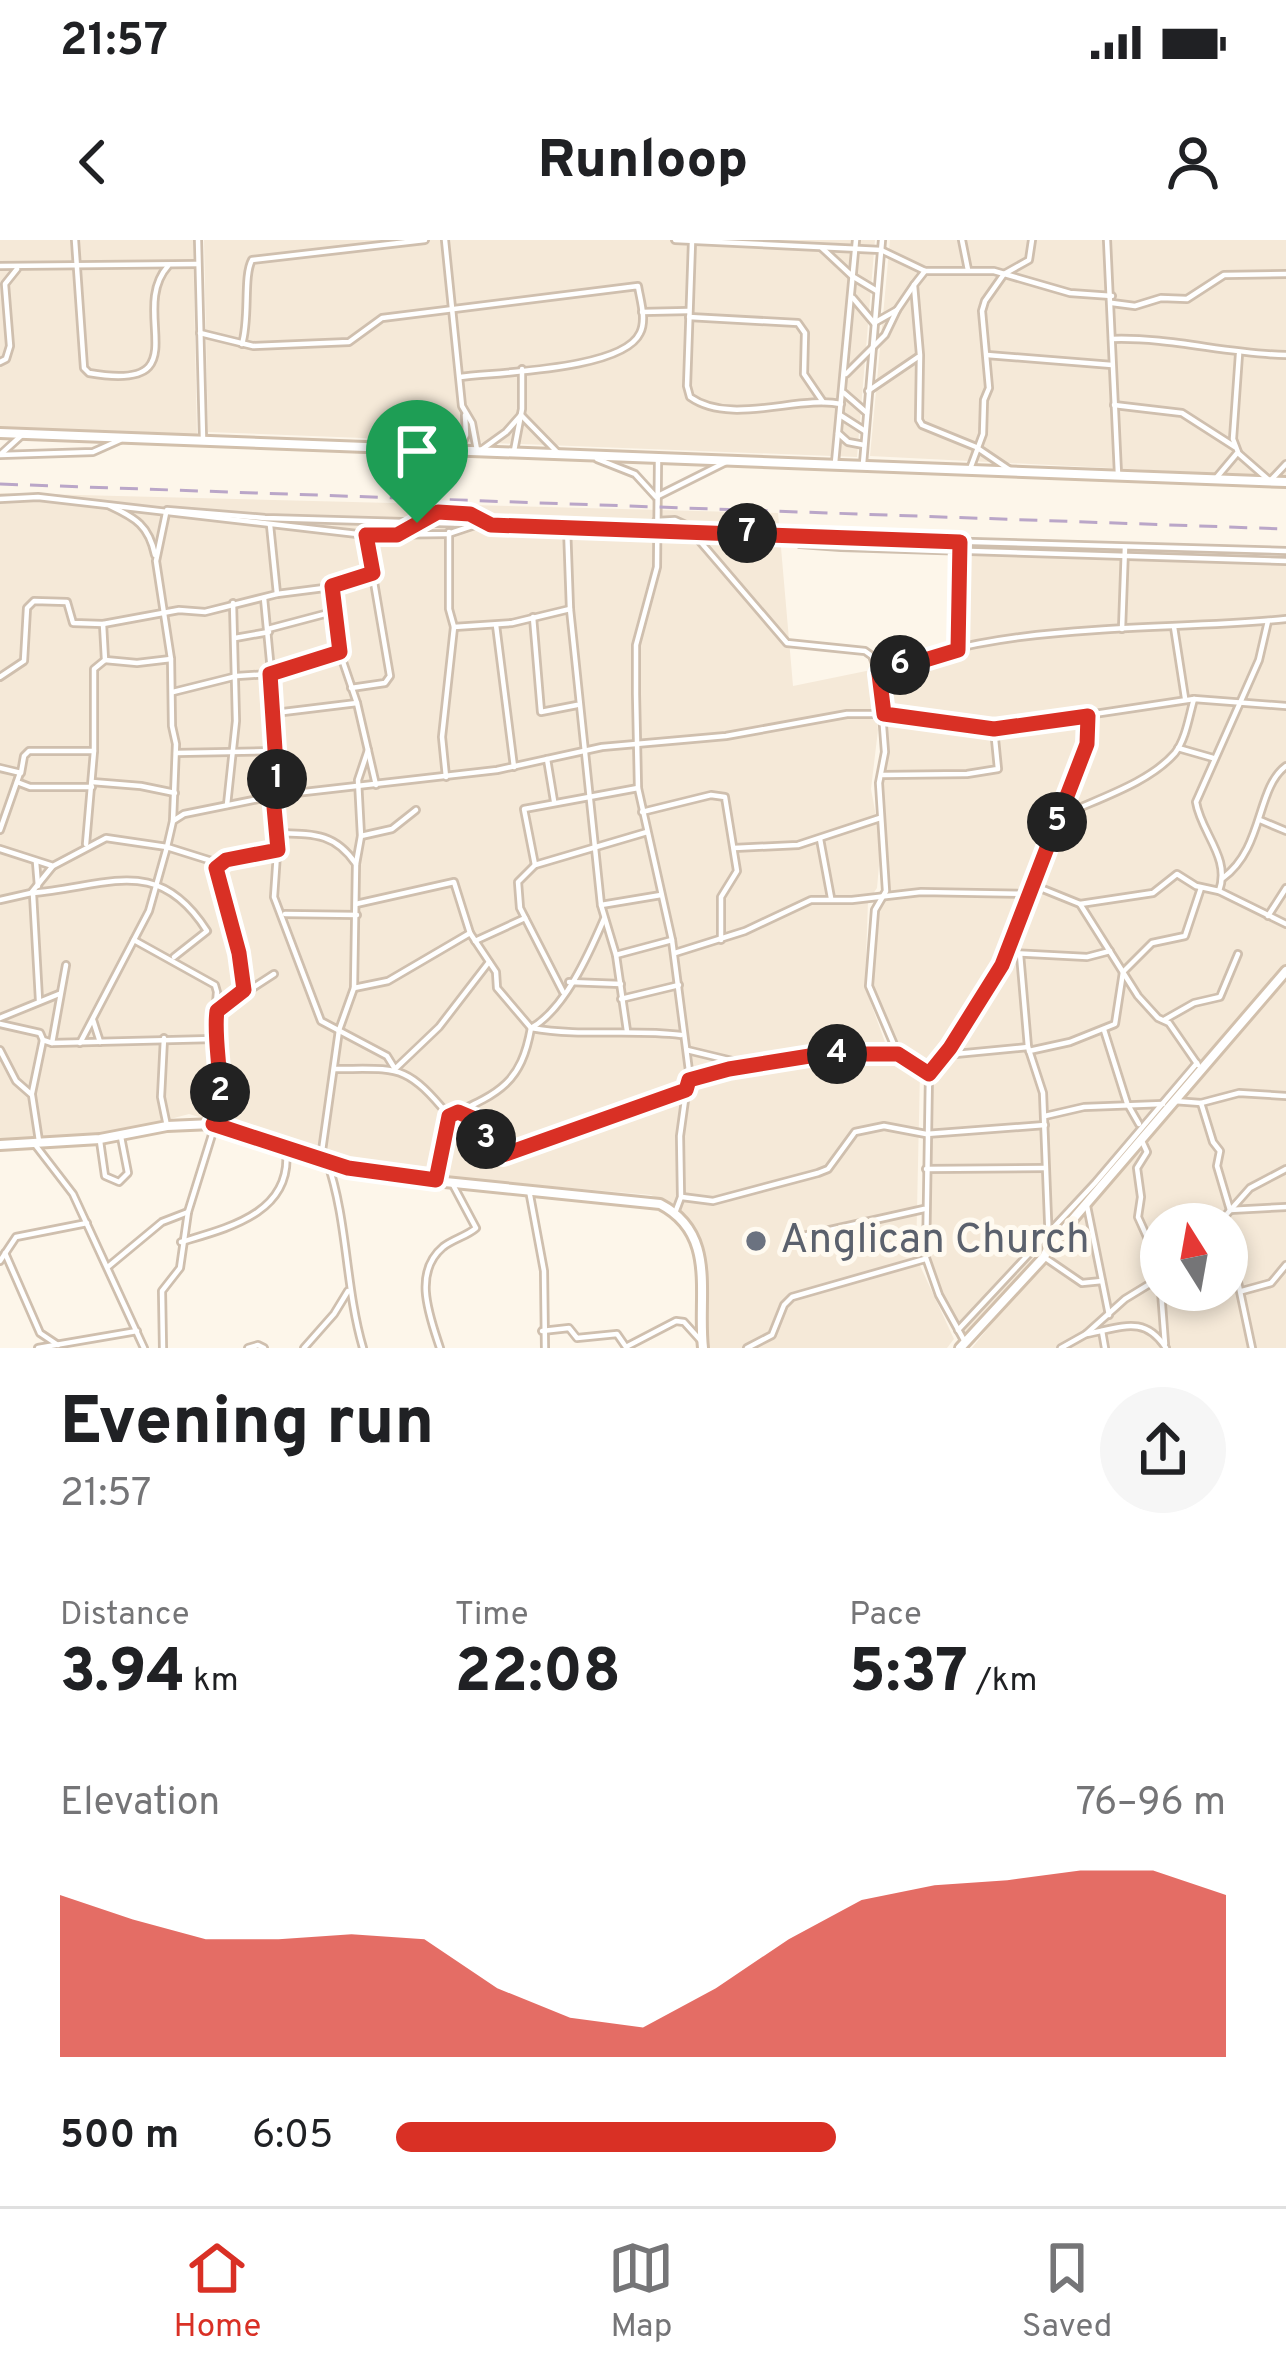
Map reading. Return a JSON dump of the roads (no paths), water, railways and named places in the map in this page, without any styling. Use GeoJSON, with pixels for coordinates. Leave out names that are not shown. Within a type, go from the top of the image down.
{"type":"FeatureCollection","features":[{"type":"Feature","properties":{"kind":"street"},"geometry":{"type":"LineString","coordinates":[[75,240],[84,368],[89,373],[145,371],[156,358],[154,286],[168,266]]}},
{"type":"Feature","properties":{"kind":"street"},"geometry":{"type":"LineString","coordinates":[[198,240],[202,440]]}},
{"type":"Feature","properties":{"kind":"street"},"geometry":{"type":"LineString","coordinates":[[242,344],[250,307],[247,270],[252,260],[425,240]]}},
{"type":"Feature","properties":{"kind":"street"},"geometry":{"type":"LineString","coordinates":[[446,240],[465,415],[466,435],[459,449]]}},
{"type":"Feature","properties":{"kind":"street"},"geometry":{"type":"LineString","coordinates":[[675,240],[856,244],[925,271],[1004,274],[1135,306],[1161,298],[1187,299],[1224,275],[1286,274]]}},
{"type":"Feature","properties":{"kind":"street"},"geometry":{"type":"LineString","coordinates":[[863,464],[882,240]]}},
{"type":"Feature","properties":{"kind":"street"},"geometry":{"type":"LineString","coordinates":[[962,240],[968,270]]}},
{"type":"Feature","properties":{"kind":"street"},"geometry":{"type":"LineString","coordinates":[[970,469],[982,434],[989,388],[982,311],[1004,274],[1029,260],[1032,240]]}},
{"type":"Feature","properties":{"kind":"street"},"geometry":{"type":"LineString","coordinates":[[1107,240],[1118,474]]}},
{"type":"Feature","properties":{"kind":"street"},"geometry":{"type":"LineString","coordinates":[[692,242],[687,392],[694,402],[771,409],[841,404]]}},
{"type":"Feature","properties":{"kind":"street"},"geometry":{"type":"LineString","coordinates":[[835,463],[856,244]]}},
{"type":"Feature","properties":{"kind":"street"},"geometry":{"type":"LineString","coordinates":[[818,246],[877,291]]}},
{"type":"Feature","properties":{"kind":"street"},"geometry":{"type":"LineString","coordinates":[[0,266],[199,264]]}},
{"type":"Feature","properties":{"kind":"street"},"geometry":{"type":"LineString","coordinates":[[0,362],[10,348],[5,284],[20,266]]}},
{"type":"Feature","properties":{"kind":"street"},"geometry":{"type":"LineString","coordinates":[[844,376],[889,330],[925,271]]}},
{"type":"Feature","properties":{"kind":"street"},"geometry":{"type":"LineString","coordinates":[[200,333],[242,344],[349,342],[382,318],[636,284],[642,312],[640,334],[618,352],[584,362],[460,377]]}},
{"type":"Feature","properties":{"kind":"street"},"geometry":{"type":"LineString","coordinates":[[914,285],[919,420],[976,447],[1010,470]]}},
{"type":"Feature","properties":{"kind":"street"},"geometry":{"type":"LineString","coordinates":[[850,295],[874,323]]}},
{"type":"Feature","properties":{"kind":"street"},"geometry":{"type":"LineString","coordinates":[[874,323],[897,310]]}},
{"type":"Feature","properties":{"kind":"street"},"geometry":{"type":"LineString","coordinates":[[642,312],[798,323],[805,334],[804,374],[823,402]]}},
{"type":"Feature","properties":{"kind":"street"},"geometry":{"type":"LineString","coordinates":[[1112,339],[1286,355]]}},
{"type":"Feature","properties":{"kind":"street"},"geometry":{"type":"LineString","coordinates":[[1236,449],[1239,354]]}},
{"type":"Feature","properties":{"kind":"street"},"geometry":{"type":"LineString","coordinates":[[868,391],[920,355]]}},
{"type":"Feature","properties":{"kind":"street"},"geometry":{"type":"LineString","coordinates":[[987,355],[1112,365]]}},
{"type":"Feature","properties":{"kind":"street"},"geometry":{"type":"LineString","coordinates":[[514,451],[522,369]]}},
{"type":"Feature","properties":{"kind":"street"},"geometry":{"type":"LineString","coordinates":[[901,371],[920,374]]}},
{"type":"Feature","properties":{"kind":"street"},"geometry":{"type":"LineString","coordinates":[[843,392],[867,413]]}},
{"type":"Feature","properties":{"kind":"street"},"geometry":{"type":"LineString","coordinates":[[1114,405],[1182,412],[1236,449],[1270,481]]}},
{"type":"Feature","properties":{"kind":"street"},"geometry":{"type":"LineString","coordinates":[[465,415],[479,450]]}},
{"type":"Feature","properties":{"kind":"street"},"geometry":{"type":"LineString","coordinates":[[479,450],[521,415]]}},
{"type":"Feature","properties":{"kind":"street"},"geometry":{"type":"LineString","coordinates":[[521,415],[558,453]]}},
{"type":"Feature","properties":{"kind":"street"},"geometry":{"type":"LineString","coordinates":[[840,415],[865,431]]}},
{"type":"Feature","properties":{"kind":"street"},"geometry":{"type":"LineString","coordinates":[[0,423],[4,433],[22,434],[1286,482]]}},
{"type":"Feature","properties":{"kind":"street"},"geometry":{"type":"LineString","coordinates":[[0,455],[22,434]]}},
{"type":"Feature","properties":{"kind":"street"},"geometry":{"type":"LineString","coordinates":[[838,434],[864,445]]}},
{"type":"Feature","properties":{"kind":"street"},"geometry":{"type":"LineString","coordinates":[[0,455],[93,452],[124,436]]}},
{"type":"Feature","properties":{"kind":"street"},"geometry":{"type":"LineString","coordinates":[[1215,478],[1236,449]]}},
{"type":"Feature","properties":{"kind":"street"},"geometry":{"type":"LineString","coordinates":[[584,454],[635,474],[656,497]]}},
{"type":"Feature","properties":{"kind":"street"},"geometry":{"type":"LineString","coordinates":[[658,457],[656,567],[636,645],[637,745],[638,788],[672,940],[687,1050],[680,1197],[674,1213]]}},
{"type":"Feature","properties":{"kind":"street"},"geometry":{"type":"LineString","coordinates":[[656,497],[730,459]]}},
{"type":"Feature","properties":{"kind":"street"},"geometry":{"type":"LineString","coordinates":[[1270,481],[1286,464]]}},
{"type":"Feature","properties":{"kind":"street"},"geometry":{"type":"LineString","coordinates":[[0,499],[38,497],[366,535],[448,534],[478,524]]}},
{"type":"Feature","properties":{"kind":"street"},"geometry":{"type":"LineString","coordinates":[[80,1043],[157,886],[175,794],[171,658],[156,561],[148,530],[135,516],[104,504]]}},
{"type":"Feature","properties":{"kind":"street"},"geometry":{"type":"LineString","coordinates":[[153,511],[417,523],[656,525],[794,537],[797,543],[809,545],[1286,551]]}},
{"type":"Feature","properties":{"kind":"street"},"geometry":{"type":"LineString","coordinates":[[397,535],[438,512],[470,514],[491,525]]}},
{"type":"Feature","properties":{"kind":"street"},"geometry":{"type":"LineString","coordinates":[[156,561],[166,513]]}},
{"type":"Feature","properties":{"kind":"street"},"geometry":{"type":"LineString","coordinates":[[446,776],[442,737],[454,627],[449,609],[448,534],[453,524],[470,514]]}},
{"type":"Feature","properties":{"kind":"street"},"geometry":{"type":"LineString","coordinates":[[270,525],[277,594]]}},
{"type":"Feature","properties":{"kind":"street"},"geometry":{"type":"LineString","coordinates":[[567,527],[570,609],[601,905],[616,955],[627,1031]]}},
{"type":"Feature","properties":{"kind":"street"},"geometry":{"type":"LineString","coordinates":[[690,530],[787,643],[865,651],[872,656],[884,714],[881,775],[886,891],[875,910],[869,986],[898,1054]]}},
{"type":"Feature","properties":{"kind":"street"},"geometry":{"type":"LineString","coordinates":[[350,688],[389,680],[366,535]]}},
{"type":"Feature","properties":{"kind":"street"},"geometry":{"type":"LineString","coordinates":[[959,546],[1125,558],[1286,562]]}},
{"type":"Feature","properties":{"kind":"street"},"geometry":{"type":"LineString","coordinates":[[958,650],[959,546]]}},
{"type":"Feature","properties":{"kind":"street"},"geometry":{"type":"LineString","coordinates":[[1122,629],[1125,547]]}},
{"type":"Feature","properties":{"kind":"street"},"geometry":{"type":"LineString","coordinates":[[0,677],[24,661],[27,608],[34,601],[67,602],[73,622],[103,624],[163,613],[205,612],[373,573]]}},
{"type":"Feature","properties":{"kind":"street"},"geometry":{"type":"LineString","coordinates":[[332,586],[340,652],[376,785]]}},
{"type":"Feature","properties":{"kind":"street"},"geometry":{"type":"LineString","coordinates":[[264,598],[275,713],[278,850],[274,897],[284,914],[310,1000],[321,1021],[387,1056],[395,1069],[416,1082],[449,1116]]}},
{"type":"Feature","properties":{"kind":"street"},"geometry":{"type":"LineString","coordinates":[[226,806],[237,676],[233,603]]}},
{"type":"Feature","properties":{"kind":"street"},"geometry":{"type":"LineString","coordinates":[[454,627],[496,625],[570,609]]}},
{"type":"Feature","properties":{"kind":"street"},"geometry":{"type":"LineString","coordinates":[[235,638],[336,611]]}},
{"type":"Feature","properties":{"kind":"street"},"geometry":{"type":"LineString","coordinates":[[533,617],[541,712],[580,705]]}},
{"type":"Feature","properties":{"kind":"street"},"geometry":{"type":"LineString","coordinates":[[879,674],[1009,640],[1286,620]]}},
{"type":"Feature","properties":{"kind":"street"},"geometry":{"type":"LineString","coordinates":[[1219,891],[1223,878],[1215,847],[1196,806],[1259,660],[1268,621]]}},
{"type":"Feature","properties":{"kind":"street"},"geometry":{"type":"LineString","coordinates":[[103,624],[105,659]]}},
{"type":"Feature","properties":{"kind":"street"},"geometry":{"type":"LineString","coordinates":[[496,625],[514,767]]}},
{"type":"Feature","properties":{"kind":"street"},"geometry":{"type":"LineString","coordinates":[[1174,627],[1185,700]]}},
{"type":"Feature","properties":{"kind":"street"},"geometry":{"type":"LineString","coordinates":[[172,692],[237,676],[270,674],[340,652]]}},
{"type":"Feature","properties":{"kind":"street"},"geometry":{"type":"LineString","coordinates":[[86,847],[94,752],[94,669],[105,659],[137,663],[171,658]]}},
{"type":"Feature","properties":{"kind":"street"},"geometry":{"type":"LineString","coordinates":[[173,821],[184,814],[275,795],[514,767],[584,750],[726,736],[847,714],[884,714],[994,729],[1185,700],[1286,706]]}},
{"type":"Feature","properties":{"kind":"street"},"geometry":{"type":"LineString","coordinates":[[1059,817],[1143,777],[1178,748],[1194,700]]}},
{"type":"Feature","properties":{"kind":"street"},"geometry":{"type":"LineString","coordinates":[[275,713],[357,703]]}},
{"type":"Feature","properties":{"kind":"street"},"geometry":{"type":"LineString","coordinates":[[962,1345],[926,1258],[929,1074],[1007,953],[1084,759],[1088,716]]}},
{"type":"Feature","properties":{"kind":"street"},"geometry":{"type":"LineString","coordinates":[[881,775],[967,775],[998,769],[994,729]]}},
{"type":"Feature","properties":{"kind":"street"},"geometry":{"type":"LineString","coordinates":[[1178,748],[1215,759]]}},
{"type":"Feature","properties":{"kind":"street"},"geometry":{"type":"LineString","coordinates":[[363,1348],[336,1187],[324,1160],[339,1030],[354,988],[356,864],[361,836],[357,786],[368,750]]}},
{"type":"Feature","properties":{"kind":"street"},"geometry":{"type":"LineString","coordinates":[[176,753],[275,751]]}},
{"type":"Feature","properties":{"kind":"street"},"geometry":{"type":"LineString","coordinates":[[0,830],[26,752],[94,752]]}},
{"type":"Feature","properties":{"kind":"street"},"geometry":{"type":"LineString","coordinates":[[548,759],[554,802]]}},
{"type":"Feature","properties":{"kind":"street"},"geometry":{"type":"LineString","coordinates":[[1223,878],[1237,867],[1261,820],[1270,786],[1286,766]]}},
{"type":"Feature","properties":{"kind":"street"},"geometry":{"type":"LineString","coordinates":[[0,769],[21,773]]}},
{"type":"Feature","properties":{"kind":"street"},"geometry":{"type":"LineString","coordinates":[[17,782],[30,788],[141,786],[175,794]]}},
{"type":"Feature","properties":{"kind":"street"},"geometry":{"type":"LineString","coordinates":[[535,866],[524,809],[638,788]]}},
{"type":"Feature","properties":{"kind":"street"},"geometry":{"type":"LineString","coordinates":[[642,812],[722,795],[734,848],[735,878],[721,897],[721,940]]}},
{"type":"Feature","properties":{"kind":"street"},"geometry":{"type":"LineString","coordinates":[[361,836],[392,830],[416,810]]}},
{"type":"Feature","properties":{"kind":"street"},"geometry":{"type":"LineString","coordinates":[[734,848],[798,844],[882,817]]}},
{"type":"Feature","properties":{"kind":"street"},"geometry":{"type":"LineString","coordinates":[[1261,820],[1286,831]]}},
{"type":"Feature","properties":{"kind":"street"},"geometry":{"type":"LineString","coordinates":[[563,992],[525,918],[516,889],[535,866],[647,832]]}},
{"type":"Feature","properties":{"kind":"street"},"geometry":{"type":"LineString","coordinates":[[276,833],[321,834],[335,840],[356,864]]}},
{"type":"Feature","properties":{"kind":"street"},"geometry":{"type":"LineString","coordinates":[[39,1000],[32,894],[50,870],[86,847],[106,838],[166,847],[218,863],[278,850]]}},
{"type":"Feature","properties":{"kind":"street"},"geometry":{"type":"LineString","coordinates":[[820,838],[831,901]]}},
{"type":"Feature","properties":{"kind":"street"},"geometry":{"type":"LineString","coordinates":[[0,849],[36,860],[50,870],[58,890]]}},
{"type":"Feature","properties":{"kind":"street"},"geometry":{"type":"LineString","coordinates":[[36,860],[38,886]]}},
{"type":"Feature","properties":{"kind":"street"},"geometry":{"type":"LineString","coordinates":[[218,863],[244,990]]}},
{"type":"Feature","properties":{"kind":"street"},"geometry":{"type":"LineString","coordinates":[[1033,885],[1080,904],[1153,893],[1174,873],[1286,925]]}},
{"type":"Feature","properties":{"kind":"street"},"geometry":{"type":"LineString","coordinates":[[0,901],[110,880],[157,886],[177,893],[207,931],[172,958]]}},
{"type":"Feature","properties":{"kind":"street"},"geometry":{"type":"LineString","coordinates":[[356,904],[454,882],[470,933],[496,972],[497,988],[531,1028],[589,1036],[627,1031],[683,1035]]}},
{"type":"Feature","properties":{"kind":"street"},"geometry":{"type":"LineString","coordinates":[[945,1055],[1029,1049],[1115,1024],[1124,973],[1152,943],[1185,936],[1201,888]]}},
{"type":"Feature","properties":{"kind":"street"},"geometry":{"type":"LineString","coordinates":[[1268,916],[1286,888]]}},
{"type":"Feature","properties":{"kind":"street"},"geometry":{"type":"LineString","coordinates":[[674,953],[721,940],[801,902],[921,892],[1030,894]]}},
{"type":"Feature","properties":{"kind":"street"},"geometry":{"type":"LineString","coordinates":[[601,905],[661,895]]}},
{"type":"Feature","properties":{"kind":"street"},"geometry":{"type":"LineString","coordinates":[[1080,904],[1138,996],[1200,1066]]}},
{"type":"Feature","properties":{"kind":"street"},"geometry":{"type":"LineString","coordinates":[[284,914],[357,915]]}},
{"type":"Feature","properties":{"kind":"street"},"geometry":{"type":"LineString","coordinates":[[476,941],[525,918]]}},
{"type":"Feature","properties":{"kind":"street"},"geometry":{"type":"LineString","coordinates":[[449,1116],[489,1095],[520,1070],[531,1028],[555,1010],[604,919]]}},
{"type":"Feature","properties":{"kind":"street"},"geometry":{"type":"LineString","coordinates":[[354,988],[388,981],[470,933]]}},
{"type":"Feature","properties":{"kind":"street"},"geometry":{"type":"LineString","coordinates":[[134,940],[215,986],[217,1011],[213,1039],[220,1109],[188,1212],[180,1268],[162,1291],[163,1348]]}},
{"type":"Feature","properties":{"kind":"street"},"geometry":{"type":"LineString","coordinates":[[616,955],[672,940]]}},
{"type":"Feature","properties":{"kind":"street"},"geometry":{"type":"LineString","coordinates":[[1007,953],[1087,957],[1110,951]]}},
{"type":"Feature","properties":{"kind":"street"},"geometry":{"type":"LineString","coordinates":[[962,1345],[1044,1257],[1048,1246],[1043,1093],[1029,1049],[1020,954]]}},
{"type":"Feature","properties":{"kind":"street"},"geometry":{"type":"LineString","coordinates":[[1164,1020],[1194,1003],[1220,997],[1238,954]]}},
{"type":"Feature","properties":{"kind":"street"},"geometry":{"type":"LineString","coordinates":[[334,1070],[395,1069],[430,1038],[489,962]]}},
{"type":"Feature","properties":{"kind":"street"},"geometry":{"type":"LineString","coordinates":[[52,1042],[66,965]]}},
{"type":"Feature","properties":{"kind":"street"},"geometry":{"type":"LineString","coordinates":[[958,1330],[1286,971]]}},
{"type":"Feature","properties":{"kind":"street"},"geometry":{"type":"LineString","coordinates":[[217,1011],[274,974]]}},
{"type":"Feature","properties":{"kind":"street"},"geometry":{"type":"LineString","coordinates":[[568,982],[621,984]]}},
{"type":"Feature","properties":{"kind":"street"},"geometry":{"type":"LineString","coordinates":[[621,998],[679,985]]}},
{"type":"Feature","properties":{"kind":"street"},"geometry":{"type":"LineString","coordinates":[[0,1021],[59,994]]}},
{"type":"Feature","properties":{"kind":"street"},"geometry":{"type":"LineString","coordinates":[[93,1020],[100,1042]]}},
{"type":"Feature","properties":{"kind":"street"},"geometry":{"type":"LineString","coordinates":[[0,1021],[40,1033],[43,1040],[32,1095],[36,1142],[87,1223],[144,1348]]}},
{"type":"Feature","properties":{"kind":"street"},"geometry":{"type":"LineString","coordinates":[[1104,1030],[1126,1103],[1144,1128],[1147,1153],[1137,1168],[1140,1203]]}},
{"type":"Feature","properties":{"kind":"street"},"geometry":{"type":"LineString","coordinates":[[164,1038],[161,1097],[166,1126]]}},
{"type":"Feature","properties":{"kind":"street"},"geometry":{"type":"LineString","coordinates":[[43,1040],[213,1039]]}},
{"type":"Feature","properties":{"kind":"street"},"geometry":{"type":"LineString","coordinates":[[0,1050],[16,1081],[32,1095]]}},
{"type":"Feature","properties":{"kind":"street"},"geometry":{"type":"LineString","coordinates":[[687,1050],[748,1065]]}},
{"type":"Feature","properties":{"kind":"street"},"geometry":{"type":"LineString","coordinates":[[689,1080],[822,1054],[898,1054],[929,1074]]}},
{"type":"Feature","properties":{"kind":"street"},"geometry":{"type":"LineString","coordinates":[[458,1112],[477,1120],[492,1151],[503,1155],[686,1090]]}},
{"type":"Feature","properties":{"kind":"street"},"geometry":{"type":"LineString","coordinates":[[1045,1116],[1126,1103],[1201,1103],[1240,1093],[1286,1096]]}},
{"type":"Feature","properties":{"kind":"street"},"geometry":{"type":"LineString","coordinates":[[1201,1103],[1220,1151],[1217,1166],[1229,1203]]}},
{"type":"Feature","properties":{"kind":"street"},"geometry":{"type":"LineString","coordinates":[[436,1180],[449,1116]]}},
{"type":"Feature","properties":{"kind":"street"},"geometry":{"type":"LineString","coordinates":[[0,1145],[121,1137],[166,1126],[213,1124],[324,1160],[406,1178],[647,1201],[674,1213],[696,1238],[701,1255],[702,1345]]}},
{"type":"Feature","properties":{"kind":"street"},"geometry":{"type":"LineString","coordinates":[[680,1197],[713,1202],[818,1173],[828,1169],[855,1132],[884,1126],[926,1134],[1046,1125]]}},
{"type":"Feature","properties":{"kind":"street"},"geometry":{"type":"LineString","coordinates":[[100,1139],[104,1176],[119,1181],[128,1174],[121,1137]]}},
{"type":"Feature","properties":{"kind":"street"},"geometry":{"type":"LineString","coordinates":[[1048,1246],[1142,1141]]}},
{"type":"Feature","properties":{"kind":"street"},"geometry":{"type":"LineString","coordinates":[[181,1242],[254,1217],[285,1176],[285,1148]]}},
{"type":"Feature","properties":{"kind":"street"},"geometry":{"type":"LineString","coordinates":[[926,1169],[1045,1168]]}},
{"type":"Feature","properties":{"kind":"street"},"geometry":{"type":"LineString","coordinates":[[1237,1203],[1250,1188],[1286,1169]]}},
{"type":"Feature","properties":{"kind":"street"},"geometry":{"type":"LineString","coordinates":[[440,1348],[426,1300],[428,1270],[439,1251],[476,1228],[452,1183]]}},
{"type":"Feature","properties":{"kind":"street"},"geometry":{"type":"LineString","coordinates":[[529,1190],[544,1271],[544,1348]]}},
{"type":"Feature","properties":{"kind":"street"},"geometry":{"type":"LineString","coordinates":[[1087,1206],[1109,1315]]}},
{"type":"Feature","properties":{"kind":"street"},"geometry":{"type":"LineString","coordinates":[[1248,1209],[1286,1207]]}},
{"type":"Feature","properties":{"kind":"street"},"geometry":{"type":"LineString","coordinates":[[794,1238],[924,1209]]}},
{"type":"Feature","properties":{"kind":"street"},"geometry":{"type":"LineString","coordinates":[[109,1266],[162,1222],[188,1212]]}},
{"type":"Feature","properties":{"kind":"street"},"geometry":{"type":"LineString","coordinates":[[0,1261],[13,1240],[22,1235],[87,1223]]}},
{"type":"Feature","properties":{"kind":"street"},"geometry":{"type":"LineString","coordinates":[[4,1253],[40,1334],[58,1345]]}},
{"type":"Feature","properties":{"kind":"street"},"geometry":{"type":"LineString","coordinates":[[1044,1257],[1082,1283],[1102,1281]]}},
{"type":"Feature","properties":{"kind":"street"},"geometry":{"type":"LineString","coordinates":[[747,1348],[772,1335],[792,1297],[926,1258]]}},
{"type":"Feature","properties":{"kind":"street"},"geometry":{"type":"LineString","coordinates":[[1248,1289],[1271,1282],[1286,1264]]}},
{"type":"Feature","properties":{"kind":"street"},"geometry":{"type":"LineString","coordinates":[[304,1348],[350,1287]]}},
{"type":"Feature","properties":{"kind":"street"},"geometry":{"type":"LineString","coordinates":[[1061,1348],[1140,1290]]}},
{"type":"Feature","properties":{"kind":"street"},"geometry":{"type":"LineString","coordinates":[[1163,1311],[1165,1347]]}},
{"type":"Feature","properties":{"kind":"street"},"geometry":{"type":"LineString","coordinates":[[1243,1311],[1252,1348]]}},
{"type":"Feature","properties":{"kind":"street"},"geometry":{"type":"LineString","coordinates":[[542,1331],[569,1328],[584,1339],[617,1334],[626,1347],[684,1322],[702,1345]]}},
{"type":"Feature","properties":{"kind":"street"},"geometry":{"type":"LineString","coordinates":[[1086,1334],[1149,1326],[1165,1347]]}},
{"type":"Feature","properties":{"kind":"street"},"geometry":{"type":"LineString","coordinates":[[38,1348],[137,1331]]}},
{"type":"Feature","properties":{"kind":"street"},"geometry":{"type":"LineString","coordinates":[[1102,1331],[1105,1348]]}},
{"type":"Feature","properties":{"kind":"street"},"geometry":{"type":"LineString","coordinates":[[248,1348],[265,1348]]}},
{"type":"Feature","properties":{"kind":"railway"},"geometry":{"type":"LineString","coordinates":[[0,484],[1286,529]]}},
{"type":"Feature","properties":{"kind":"place","name":"Anglican Church"},"geometry":{"type":"Point","coordinates":[756,1241]}}]}
